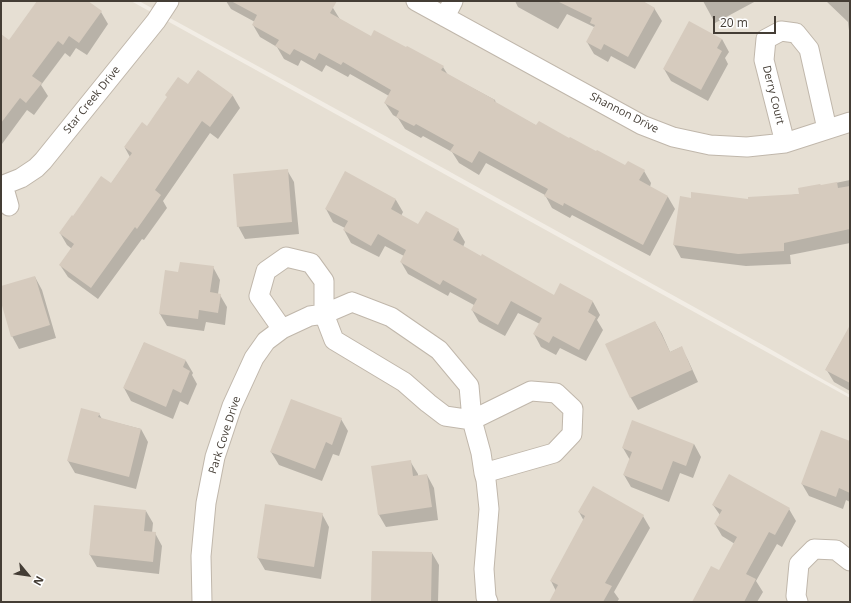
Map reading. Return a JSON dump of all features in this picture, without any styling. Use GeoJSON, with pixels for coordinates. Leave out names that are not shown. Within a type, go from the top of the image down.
{"type":"FeatureCollection","features":[{"type":"Feature","properties":{"kind":"street","name":"Star Creek Drive"},"geometry":{"type":"LineString","coordinates":[[9,206],[2,185],[21,178],[36,168],[43,161],[156,21],[169,1]]}},
{"type":"Feature","properties":{"kind":"street","name":"Shannon Drive"},"geometry":{"type":"LineString","coordinates":[[416,1],[449,9],[642,125],[673,137],[710,145],[748,147],[785,143],[850,122]]}},
{"type":"Feature","properties":{"kind":"street","name":"Derry Court"},"geometry":{"type":"LineString","coordinates":[[785,143],[764,60],[766,39],[781,31],[796,33],[809,49],[827,129]]}},
{"type":"Feature","properties":{"kind":"street"},"geometry":{"type":"LineString","coordinates":[[282,329],[259,296],[266,272],[286,257],[311,263],[324,281],[324,314],[334,340],[404,382],[445,416],[472,420],[531,390],[556,393],[574,409],[572,434],[554,453],[484,473]]}},
{"type":"Feature","properties":{"kind":"street","name":"Park Cove Drive"},"geometry":{"type":"LineString","coordinates":[[202,602],[201,556],[206,503],[216,457],[232,406],[254,358],[266,341],[282,329],[310,316],[324,314],[352,302],[391,317],[439,350],[469,386],[472,420],[481,453],[489,509],[484,569],[488,602]]}},
{"type":"Feature","properties":{"kind":"street"},"geometry":{"type":"LineString","coordinates":[[798,602],[796,596],[799,564],[814,549],[836,550],[850,561]]}},
{"type":"Feature","properties":{"kind":"shaded area"},"geometry":{"type":"Polygon","coordinates":[[[1,1],[131,1],[850,398],[850,602],[1,602],[1,1]]]}},
{"type":"Feature","properties":{"kind":"shaded area"},"geometry":{"type":"Polygon","coordinates":[[[139,1],[850,1],[850,395],[770,349],[139,1]]]}},
{"type":"Feature","properties":{"kind":"building"},"geometry":{"type":"Polygon","coordinates":[[[37,1],[88,1],[102,11],[79,43],[69,36],[63,45],[58,41],[32,76],[42,83],[26,103],[20,98],[1,123],[1,34],[9,40],[37,1]]]}},
{"type":"Feature","properties":{"kind":"building"},"geometry":{"type":"Polygon","coordinates":[[[231,1],[337,1],[330,13],[371,36],[374,30],[406,47],[407,46],[444,66],[441,70],[536,125],[539,121],[569,138],[570,137],[596,151],[597,150],[625,165],[628,161],[645,170],[639,180],[668,196],[643,245],[564,203],[563,206],[544,196],[548,189],[479,151],[472,163],[450,151],[454,145],[416,124],[414,126],[396,117],[399,111],[384,103],[391,90],[343,62],[341,65],[319,53],[315,60],[294,49],[290,55],[275,46],[279,40],[252,25],[257,15],[231,1]]]}},
{"type":"Feature","properties":{"kind":"building"},"geometry":{"type":"Polygon","coordinates":[[[557,1],[643,1],[655,8],[628,57],[604,44],[601,50],[586,42],[595,25],[590,23],[592,18],[557,1]]]}},
{"type":"Feature","properties":{"kind":"building"},"geometry":{"type":"Polygon","coordinates":[[[689,21],[722,39],[717,48],[722,51],[701,90],[663,69],[689,21]]]}},
{"type":"Feature","properties":{"kind":"building"},"geometry":{"type":"Polygon","coordinates":[[[198,70],[233,95],[210,127],[202,121],[155,190],[161,195],[137,229],[135,227],[91,288],[59,265],[74,244],[59,233],[101,176],[111,183],[132,153],[124,147],[142,122],[147,126],[167,97],[165,95],[178,77],[188,84],[198,70]]]}},
{"type":"Feature","properties":{"kind":"building"},"geometry":{"type":"Polygon","coordinates":[[[288,169],[292,222],[237,227],[233,174],[288,169]]]}},
{"type":"Feature","properties":{"kind":"building"},"geometry":{"type":"Polygon","coordinates":[[[345,171],[396,199],[391,209],[418,224],[426,211],[459,229],[453,240],[481,256],[482,254],[554,295],[560,283],[593,301],[588,312],[596,317],[579,350],[553,336],[549,343],[533,334],[542,318],[511,301],[498,325],[471,310],[477,299],[443,280],[440,285],[400,262],[406,250],[378,234],[371,246],[343,230],[348,221],[325,209],[345,171]]]}},
{"type":"Feature","properties":{"kind":"building"},"geometry":{"type":"Polygon","coordinates":[[[837,182],[838,188],[850,186],[850,229],[784,243],[784,251],[738,254],[673,245],[680,196],[691,198],[691,192],[748,199],[748,197],[799,194],[798,188],[837,182]]]}},
{"type":"Feature","properties":{"kind":"building"},"geometry":{"type":"Polygon","coordinates":[[[180,262],[214,266],[210,292],[221,294],[218,313],[199,310],[198,319],[159,314],[165,270],[178,272],[180,262]]]}},
{"type":"Feature","properties":{"kind":"building"},"geometry":{"type":"Polygon","coordinates":[[[35,276],[50,325],[11,337],[1,302],[1,286],[35,276]]]}},
{"type":"Feature","properties":{"kind":"building"},"geometry":{"type":"Polygon","coordinates":[[[655,321],[670,352],[682,346],[692,370],[630,398],[605,344],[655,321]]]}},
{"type":"Feature","properties":{"kind":"building"},"geometry":{"type":"Polygon","coordinates":[[[850,325],[850,383],[825,370],[850,325]]]}},
{"type":"Feature","properties":{"kind":"building"},"geometry":{"type":"Polygon","coordinates":[[[144,342],[186,360],[183,367],[190,371],[181,393],[173,389],[166,407],[123,388],[144,342]]]}},
{"type":"Feature","properties":{"kind":"building"},"geometry":{"type":"Polygon","coordinates":[[[291,399],[342,418],[332,445],[326,442],[315,469],[270,452],[291,399]]]}},
{"type":"Feature","properties":{"kind":"building"},"geometry":{"type":"Polygon","coordinates":[[[81,408],[100,413],[98,417],[141,429],[129,477],[67,461],[81,408]]]}},
{"type":"Feature","properties":{"kind":"building"},"geometry":{"type":"Polygon","coordinates":[[[632,420],[694,444],[686,466],[673,461],[662,490],[623,475],[632,452],[622,448],[632,420]]]}},
{"type":"Feature","properties":{"kind":"building"},"geometry":{"type":"Polygon","coordinates":[[[821,430],[850,441],[850,493],[839,488],[836,497],[801,484],[821,430]]]}},
{"type":"Feature","properties":{"kind":"building"},"geometry":{"type":"Polygon","coordinates":[[[411,460],[413,476],[427,474],[432,507],[378,515],[371,466],[411,460]]]}},
{"type":"Feature","properties":{"kind":"building"},"geometry":{"type":"Polygon","coordinates":[[[729,474],[790,508],[775,535],[769,532],[746,574],[756,579],[744,602],[692,602],[711,566],[719,570],[737,537],[714,524],[722,510],[712,505],[729,474]]]}},
{"type":"Feature","properties":{"kind":"building"},"geometry":{"type":"Polygon","coordinates":[[[593,486],[644,515],[605,583],[612,586],[603,602],[549,602],[558,585],[550,581],[585,516],[578,512],[593,486]]]}},
{"type":"Feature","properties":{"kind":"building"},"geometry":{"type":"Polygon","coordinates":[[[265,504],[323,513],[314,567],[257,558],[265,504]]]}},
{"type":"Feature","properties":{"kind":"building"},"geometry":{"type":"Polygon","coordinates":[[[94,505],[146,510],[144,531],[156,532],[153,562],[89,555],[94,505]]]}},
{"type":"Feature","properties":{"kind":"building"},"geometry":{"type":"Polygon","coordinates":[[[372,551],[432,552],[431,602],[371,602],[372,551]]]}}]}
